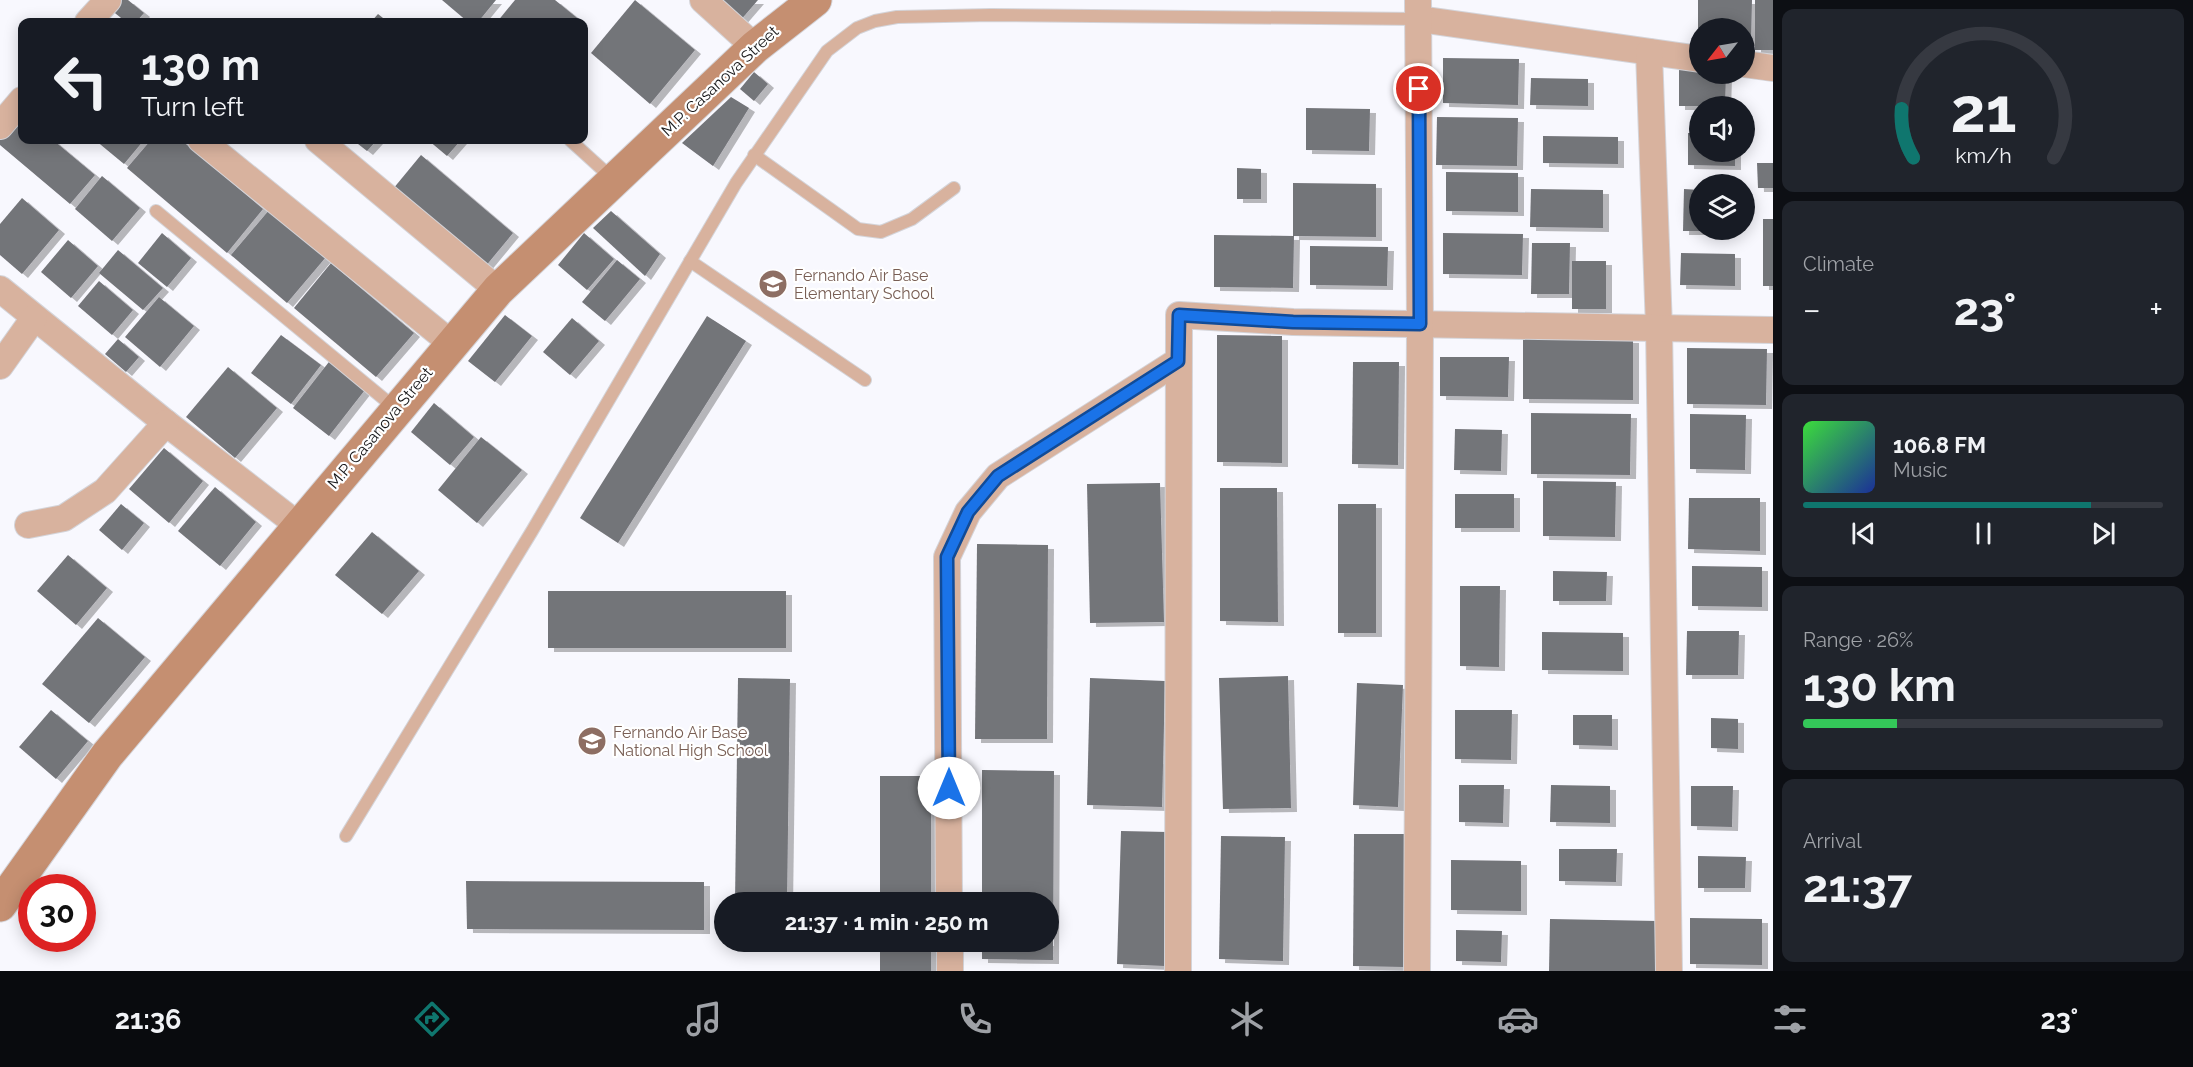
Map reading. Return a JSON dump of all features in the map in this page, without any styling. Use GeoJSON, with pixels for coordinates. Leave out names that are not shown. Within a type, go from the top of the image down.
{"type":"FeatureCollection","features":[{"type":"Feature","properties":{"kind":"street"},"geometry":{"type":"LineString","coordinates":[[92,18],[108,0]]}},
{"type":"Feature","properties":{"kind":"street"},"geometry":{"type":"LineString","coordinates":[[703,0],[755,47]]}},
{"type":"Feature","properties":{"kind":"street","name":"M.P. Casanova Street"},"geometry":{"type":"LineString","coordinates":[[0,905],[107,755],[451,343],[498,290],[755,47],[815,0]]}},
{"type":"Feature","properties":{"kind":"street"},"geometry":{"type":"LineString","coordinates":[[1417,971],[1420,324],[1418,9],[1649,52],[1689,57]]}},
{"type":"Feature","properties":{"kind":"street"},"geometry":{"type":"LineString","coordinates":[[1649,52],[1659,328],[1669,971]]}},
{"type":"Feature","properties":{"kind":"street"},"geometry":{"type":"LineString","coordinates":[[1755,66],[1773,68]]}},
{"type":"Feature","properties":{"kind":"street"},"geometry":{"type":"LineString","coordinates":[[0,126],[18,105]]}},
{"type":"Feature","properties":{"kind":"street"},"geometry":{"type":"LineString","coordinates":[[206,144],[451,343]]}},
{"type":"Feature","properties":{"kind":"street"},"geometry":{"type":"LineString","coordinates":[[323,144],[498,290]]}},
{"type":"Feature","properties":{"kind":"street"},"geometry":{"type":"LineString","coordinates":[[0,289],[166,423],[298,525]]}},
{"type":"Feature","properties":{"kind":"street"},"geometry":{"type":"LineString","coordinates":[[1178,971],[1179,315],[1293,322],[1773,330]]}},
{"type":"Feature","properties":{"kind":"street"},"geometry":{"type":"LineString","coordinates":[[0,366],[34,318]]}},
{"type":"Feature","properties":{"kind":"street"},"geometry":{"type":"LineString","coordinates":[[949,892],[947,557],[968,512],[998,476],[1178,361]]}},
{"type":"Feature","properties":{"kind":"street"},"geometry":{"type":"LineString","coordinates":[[28,525],[64,518],[105,491],[166,423]]}},
{"type":"Feature","properties":{"kind":"street"},"geometry":{"type":"LineString","coordinates":[[950,952],[950,971]]}},
{"type":"Feature","properties":{"kind":"lane"},"geometry":{"type":"LineString","coordinates":[[346,836],[532,531],[754,155],[827,51],[857,28],[875,21],[897,17],[1418,9]]}},
{"type":"Feature","properties":{"kind":"lane"},"geometry":{"type":"LineString","coordinates":[[574,144],[615,181]]}},
{"type":"Feature","properties":{"kind":"lane"},"geometry":{"type":"LineString","coordinates":[[754,155],[858,229],[881,232],[912,219],[954,188]]}},
{"type":"Feature","properties":{"kind":"lane"},"geometry":{"type":"LineString","coordinates":[[156,211],[396,409]]}},
{"type":"Feature","properties":{"kind":"lane"},"geometry":{"type":"LineString","coordinates":[[690,261],[865,380]]}},
{"type":"Feature","properties":{"kind":"building"},"geometry":{"type":"Polygon","coordinates":[[[118,0],[128,0],[144,13],[140,18],[121,18],[110,9],[118,0]]]}},
{"type":"Feature","properties":{"kind":"building"},"geometry":{"type":"Polygon","coordinates":[[[442,0],[496,0],[481,18],[463,18],[442,0]]]}},
{"type":"Feature","properties":{"kind":"building"},"geometry":{"type":"Polygon","coordinates":[[[515,0],[555,0],[577,18],[500,18],[515,0]]]}},
{"type":"Feature","properties":{"kind":"building"},"geometry":{"type":"Polygon","coordinates":[[[635,0],[695,50],[650,104],[591,53],[635,0]]]}},
{"type":"Feature","properties":{"kind":"building"},"geometry":{"type":"Polygon","coordinates":[[[714,0],[758,0],[739,22],[714,0]]]}},
{"type":"Feature","properties":{"kind":"building"},"geometry":{"type":"Polygon","coordinates":[[[1698,0],[1752,0],[1752,18],[1698,18],[1698,0]]]}},
{"type":"Feature","properties":{"kind":"building"},"geometry":{"type":"Polygon","coordinates":[[[1755,0],[1773,0],[1773,50],[1755,50],[1755,0]]]}},
{"type":"Feature","properties":{"kind":"building"},"geometry":{"type":"Polygon","coordinates":[[[1443,58],[1519,59],[1518,105],[1443,103],[1443,58]]]}},
{"type":"Feature","properties":{"kind":"building"},"geometry":{"type":"Polygon","coordinates":[[[1679,69],[1689,69],[1689,84],[1726,84],[1725,96],[1689,96],[1689,106],[1679,106],[1679,69]]]}},
{"type":"Feature","properties":{"kind":"building"},"geometry":{"type":"Polygon","coordinates":[[[754,72],[768,84],[754,101],[740,89],[754,72]]]}},
{"type":"Feature","properties":{"kind":"building"},"geometry":{"type":"Polygon","coordinates":[[[1531,78],[1588,79],[1588,106],[1530,105],[1531,78]]]}},
{"type":"Feature","properties":{"kind":"building"},"geometry":{"type":"Polygon","coordinates":[[[731,97],[749,108],[713,166],[682,143],[731,97]]]}},
{"type":"Feature","properties":{"kind":"building"},"geometry":{"type":"Polygon","coordinates":[[[1306,108],[1370,109],[1369,151],[1306,150],[1306,108]]]}},
{"type":"Feature","properties":{"kind":"building"},"geometry":{"type":"Polygon","coordinates":[[[1437,117],[1518,118],[1517,166],[1436,165],[1437,117]]]}},
{"type":"Feature","properties":{"kind":"building"},"geometry":{"type":"Polygon","coordinates":[[[18,118],[18,144],[58,144],[95,175],[70,204],[0,145],[0,136],[18,118]]]}},
{"type":"Feature","properties":{"kind":"building"},"geometry":{"type":"Polygon","coordinates":[[[1688,133],[1689,162],[1735,162],[1735,166],[1688,165],[1688,133]]]}},
{"type":"Feature","properties":{"kind":"building"},"geometry":{"type":"Polygon","coordinates":[[[1543,136],[1618,137],[1618,164],[1543,163],[1543,136]]]}},
{"type":"Feature","properties":{"kind":"building"},"geometry":{"type":"Polygon","coordinates":[[[100,144],[141,144],[124,164],[100,144]]]}},
{"type":"Feature","properties":{"kind":"building"},"geometry":{"type":"Polygon","coordinates":[[[148,144],[186,144],[263,209],[227,253],[127,168],[148,144]]]}},
{"type":"Feature","properties":{"kind":"building"},"geometry":{"type":"Polygon","coordinates":[[[358,144],[373,144],[367,151],[358,144]]]}},
{"type":"Feature","properties":{"kind":"building"},"geometry":{"type":"Polygon","coordinates":[[[433,144],[458,144],[447,156],[433,144]]]}},
{"type":"Feature","properties":{"kind":"building"},"geometry":{"type":"Polygon","coordinates":[[[421,155],[513,233],[480,273],[388,195],[421,155]]]}},
{"type":"Feature","properties":{"kind":"building"},"geometry":{"type":"Polygon","coordinates":[[[1757,163],[1773,163],[1773,188],[1758,188],[1757,163]]]}},
{"type":"Feature","properties":{"kind":"building"},"geometry":{"type":"Polygon","coordinates":[[[1237,168],[1261,169],[1261,199],[1237,199],[1237,168]]]}},
{"type":"Feature","properties":{"kind":"building"},"geometry":{"type":"Polygon","coordinates":[[[1446,172],[1518,173],[1518,212],[1446,211],[1446,172]]]}},
{"type":"Feature","properties":{"kind":"building"},"geometry":{"type":"Polygon","coordinates":[[[102,176],[140,208],[112,241],[75,209],[102,176]]]}},
{"type":"Feature","properties":{"kind":"building"},"geometry":{"type":"Polygon","coordinates":[[[1293,183],[1376,184],[1376,237],[1293,236],[1293,183]]]}},
{"type":"Feature","properties":{"kind":"building"},"geometry":{"type":"Polygon","coordinates":[[[1531,189],[1603,190],[1603,228],[1530,227],[1531,189]]]}},
{"type":"Feature","properties":{"kind":"building"},"geometry":{"type":"Polygon","coordinates":[[[1684,189],[1689,189],[1689,231],[1683,231],[1684,189]]]}},
{"type":"Feature","properties":{"kind":"building"},"geometry":{"type":"Polygon","coordinates":[[[22,198],[59,230],[22,274],[0,255],[0,224],[22,198]]]}},
{"type":"Feature","properties":{"kind":"building"},"geometry":{"type":"Polygon","coordinates":[[[270,209],[326,257],[287,303],[231,255],[270,209]]]}},
{"type":"Feature","properties":{"kind":"building"},"geometry":{"type":"Polygon","coordinates":[[[611,211],[660,254],[645,276],[593,228],[611,211]]]}},
{"type":"Feature","properties":{"kind":"building"},"geometry":{"type":"Polygon","coordinates":[[[1763,219],[1773,219],[1773,286],[1763,286],[1763,219]]]}},
{"type":"Feature","properties":{"kind":"building"},"geometry":{"type":"Polygon","coordinates":[[[162,233],[191,258],[167,287],[138,263],[162,233]]]}},
{"type":"Feature","properties":{"kind":"building"},"geometry":{"type":"Polygon","coordinates":[[[584,233],[614,259],[587,290],[558,265],[584,233]]]}},
{"type":"Feature","properties":{"kind":"building"},"geometry":{"type":"Polygon","coordinates":[[[1443,233],[1523,234],[1522,275],[1443,274],[1443,233]]]}},
{"type":"Feature","properties":{"kind":"building"},"geometry":{"type":"Polygon","coordinates":[[[1214,235],[1294,236],[1293,288],[1214,287],[1214,235]]]}},
{"type":"Feature","properties":{"kind":"building"},"geometry":{"type":"Polygon","coordinates":[[[68,240],[98,266],[71,298],[41,272],[68,240]]]}},
{"type":"Feature","properties":{"kind":"building"},"geometry":{"type":"Polygon","coordinates":[[[1532,243],[1570,243],[1569,294],[1531,294],[1532,243]]]}},
{"type":"Feature","properties":{"kind":"building"},"geometry":{"type":"Polygon","coordinates":[[[1310,246],[1388,247],[1387,286],[1310,285],[1310,246]]]}},
{"type":"Feature","properties":{"kind":"building"},"geometry":{"type":"Polygon","coordinates":[[[118,250],[163,288],[143,310],[99,273],[118,250]]]}},
{"type":"Feature","properties":{"kind":"building"},"geometry":{"type":"Polygon","coordinates":[[[1681,253],[1735,254],[1735,286],[1680,285],[1681,253]]]}},
{"type":"Feature","properties":{"kind":"building"},"geometry":{"type":"Polygon","coordinates":[[[617,260],[640,279],[605,321],[582,302],[617,260]]]}},
{"type":"Feature","properties":{"kind":"building"},"geometry":{"type":"Polygon","coordinates":[[[1572,261],[1606,261],[1606,309],[1572,309],[1572,261]]]}},
{"type":"Feature","properties":{"kind":"building"},"geometry":{"type":"Polygon","coordinates":[[[331,263],[414,333],[376,377],[294,308],[331,263]]]}},
{"type":"Feature","properties":{"kind":"building"},"geometry":{"type":"Polygon","coordinates":[[[99,281],[133,310],[112,335],[78,306],[99,281]]]}},
{"type":"Feature","properties":{"kind":"building"},"geometry":{"type":"Polygon","coordinates":[[[159,297],[194,326],[160,367],[125,337],[159,297]]]}},
{"type":"Feature","properties":{"kind":"building"},"geometry":{"type":"Polygon","coordinates":[[[505,315],[532,336],[495,382],[468,361],[505,315]]]}},
{"type":"Feature","properties":{"kind":"building"},"geometry":{"type":"Polygon","coordinates":[[[707,316],[746,341],[618,543],[580,518],[707,316]]]}},
{"type":"Feature","properties":{"kind":"building"},"geometry":{"type":"Polygon","coordinates":[[[572,318],[599,341],[570,375],[543,352],[572,318]]]}},
{"type":"Feature","properties":{"kind":"building"},"geometry":{"type":"Polygon","coordinates":[[[281,335],[321,365],[291,404],[251,373],[281,335]]]}},
{"type":"Feature","properties":{"kind":"building"},"geometry":{"type":"Polygon","coordinates":[[[1217,335],[1282,336],[1282,463],[1217,462],[1217,335]]]}},
{"type":"Feature","properties":{"kind":"building"},"geometry":{"type":"Polygon","coordinates":[[[1523,337],[1633,339],[1633,400],[1523,399],[1523,337]]]}},
{"type":"Feature","properties":{"kind":"building"},"geometry":{"type":"Polygon","coordinates":[[[118,339],[139,357],[126,372],[105,354],[118,339]]]}},
{"type":"Feature","properties":{"kind":"building"},"geometry":{"type":"Polygon","coordinates":[[[1687,348],[1767,349],[1766,405],[1687,404],[1687,348]]]}},
{"type":"Feature","properties":{"kind":"building"},"geometry":{"type":"Polygon","coordinates":[[[1440,357],[1509,357],[1508,397],[1440,396],[1440,357]]]}},
{"type":"Feature","properties":{"kind":"building"},"geometry":{"type":"Polygon","coordinates":[[[332,358],[368,386],[329,436],[293,408],[332,358]]]}},
{"type":"Feature","properties":{"kind":"building"},"geometry":{"type":"Polygon","coordinates":[[[1353,362],[1399,362],[1398,465],[1352,464],[1353,362]]]}},
{"type":"Feature","properties":{"kind":"building"},"geometry":{"type":"Polygon","coordinates":[[[228,367],[277,408],[235,458],[186,417],[228,367]]]}},
{"type":"Feature","properties":{"kind":"building"},"geometry":{"type":"Polygon","coordinates":[[[434,403],[474,437],[450,465],[411,432],[434,403]]]}},
{"type":"Feature","properties":{"kind":"building"},"geometry":{"type":"Polygon","coordinates":[[[1531,413],[1631,414],[1630,475],[1531,474],[1531,413]]]}},
{"type":"Feature","properties":{"kind":"building"},"geometry":{"type":"Polygon","coordinates":[[[1690,414],[1746,415],[1745,470],[1690,469],[1690,414]]]}},
{"type":"Feature","properties":{"kind":"building"},"geometry":{"type":"Polygon","coordinates":[[[1455,429],[1502,430],[1501,471],[1454,470],[1455,429]]]}},
{"type":"Feature","properties":{"kind":"building"},"geometry":{"type":"Polygon","coordinates":[[[481,437],[522,470],[477,523],[438,490],[481,437]]]}},
{"type":"Feature","properties":{"kind":"building"},"geometry":{"type":"Polygon","coordinates":[[[164,448],[203,481],[169,523],[129,489],[164,448]]]}},
{"type":"Feature","properties":{"kind":"building"},"geometry":{"type":"Polygon","coordinates":[[[1543,481],[1616,482],[1615,537],[1543,536],[1543,481]]]}},
{"type":"Feature","properties":{"kind":"building"},"geometry":{"type":"Polygon","coordinates":[[[1160,483],[1164,622],[1090,623],[1087,484],[1160,483]]]}},
{"type":"Feature","properties":{"kind":"building"},"geometry":{"type":"Polygon","coordinates":[[[215,487],[256,522],[220,566],[178,531],[215,487]]]}},
{"type":"Feature","properties":{"kind":"building"},"geometry":{"type":"Polygon","coordinates":[[[1220,488],[1277,488],[1278,622],[1220,621],[1220,488]]]}},
{"type":"Feature","properties":{"kind":"building"},"geometry":{"type":"Polygon","coordinates":[[[1455,494],[1514,494],[1514,528],[1455,528],[1455,494]]]}},
{"type":"Feature","properties":{"kind":"building"},"geometry":{"type":"Polygon","coordinates":[[[1689,498],[1760,498],[1760,551],[1688,549],[1689,498]]]}},
{"type":"Feature","properties":{"kind":"building"},"geometry":{"type":"Polygon","coordinates":[[[121,504],[144,523],[122,550],[99,530],[121,504]]]}},
{"type":"Feature","properties":{"kind":"building"},"geometry":{"type":"Polygon","coordinates":[[[1338,504],[1376,504],[1376,633],[1338,633],[1338,504]]]}},
{"type":"Feature","properties":{"kind":"building"},"geometry":{"type":"Polygon","coordinates":[[[372,532],[419,571],[382,614],[335,575],[372,532]]]}},
{"type":"Feature","properties":{"kind":"building"},"geometry":{"type":"Polygon","coordinates":[[[977,544],[1048,545],[1047,739],[975,739],[977,544]]]}},
{"type":"Feature","properties":{"kind":"building"},"geometry":{"type":"Polygon","coordinates":[[[68,555],[107,588],[76,625],[37,591],[68,555]]]}},
{"type":"Feature","properties":{"kind":"building"},"geometry":{"type":"Polygon","coordinates":[[[1692,566],[1762,567],[1762,607],[1692,606],[1692,566]]]}},
{"type":"Feature","properties":{"kind":"building"},"geometry":{"type":"Polygon","coordinates":[[[1553,571],[1607,572],[1606,601],[1553,601],[1553,571]]]}},
{"type":"Feature","properties":{"kind":"building"},"geometry":{"type":"Polygon","coordinates":[[[1460,586],[1500,586],[1499,667],[1460,666],[1460,586]]]}},
{"type":"Feature","properties":{"kind":"building"},"geometry":{"type":"Polygon","coordinates":[[[548,591],[786,591],[786,648],[548,648],[548,591]]]}},
{"type":"Feature","properties":{"kind":"building"},"geometry":{"type":"Polygon","coordinates":[[[98,618],[145,657],[89,723],[42,684],[98,618]]]}},
{"type":"Feature","properties":{"kind":"building"},"geometry":{"type":"Polygon","coordinates":[[[1687,631],[1739,631],[1738,675],[1686,675],[1687,631]]]}},
{"type":"Feature","properties":{"kind":"building"},"geometry":{"type":"Polygon","coordinates":[[[1542,632],[1623,633],[1623,671],[1542,670],[1542,632]]]}},
{"type":"Feature","properties":{"kind":"building"},"geometry":{"type":"Polygon","coordinates":[[[1288,676],[1291,808],[1223,809],[1219,678],[1288,676]]]}},
{"type":"Feature","properties":{"kind":"building"},"geometry":{"type":"Polygon","coordinates":[[[738,678],[790,679],[787,892],[735,892],[738,678]]]}},
{"type":"Feature","properties":{"kind":"building"},"geometry":{"type":"Polygon","coordinates":[[[1090,678],[1165,681],[1162,807],[1087,805],[1090,678]]]}},
{"type":"Feature","properties":{"kind":"building"},"geometry":{"type":"Polygon","coordinates":[[[1357,683],[1403,685],[1398,807],[1353,805],[1357,683]]]}},
{"type":"Feature","properties":{"kind":"building"},"geometry":{"type":"Polygon","coordinates":[[[51,710],[88,741],[56,779],[19,747],[51,710]]]}},
{"type":"Feature","properties":{"kind":"building"},"geometry":{"type":"Polygon","coordinates":[[[1455,710],[1512,710],[1511,760],[1455,759],[1455,710]]]}},
{"type":"Feature","properties":{"kind":"building"},"geometry":{"type":"Polygon","coordinates":[[[1573,715],[1612,715],[1612,746],[1573,745],[1573,715]]]}},
{"type":"Feature","properties":{"kind":"building"},"geometry":{"type":"Polygon","coordinates":[[[1711,718],[1738,719],[1738,749],[1711,748],[1711,718]]]}},
{"type":"Feature","properties":{"kind":"building"},"geometry":{"type":"Polygon","coordinates":[[[982,770],[1054,771],[1053,892],[982,892],[982,770]]]}},
{"type":"Feature","properties":{"kind":"building"},"geometry":{"type":"Polygon","coordinates":[[[880,776],[931,776],[931,892],[880,892],[880,776]]]}},
{"type":"Feature","properties":{"kind":"building"},"geometry":{"type":"Polygon","coordinates":[[[1459,785],[1504,785],[1503,823],[1459,822],[1459,785]]]}},
{"type":"Feature","properties":{"kind":"building"},"geometry":{"type":"Polygon","coordinates":[[[1551,785],[1610,786],[1610,823],[1550,822],[1551,785]]]}},
{"type":"Feature","properties":{"kind":"building"},"geometry":{"type":"Polygon","coordinates":[[[1691,786],[1733,786],[1732,827],[1691,826],[1691,786]]]}},
{"type":"Feature","properties":{"kind":"building"},"geometry":{"type":"Polygon","coordinates":[[[1121,831],[1168,832],[1165,966],[1117,964],[1121,831]]]}},
{"type":"Feature","properties":{"kind":"building"},"geometry":{"type":"Polygon","coordinates":[[[1354,834],[1406,834],[1404,967],[1353,966],[1354,834]]]}},
{"type":"Feature","properties":{"kind":"building"},"geometry":{"type":"Polygon","coordinates":[[[1221,836],[1285,837],[1283,961],[1219,959],[1221,836]]]}},
{"type":"Feature","properties":{"kind":"building"},"geometry":{"type":"Polygon","coordinates":[[[1559,849],[1617,849],[1616,882],[1559,881],[1559,849]]]}},
{"type":"Feature","properties":{"kind":"building"},"geometry":{"type":"Polygon","coordinates":[[[1698,856],[1746,857],[1745,888],[1698,888],[1698,856]]]}},
{"type":"Feature","properties":{"kind":"building"},"geometry":{"type":"Polygon","coordinates":[[[1451,860],[1521,861],[1521,911],[1451,910],[1451,860]]]}},
{"type":"Feature","properties":{"kind":"building"},"geometry":{"type":"Polygon","coordinates":[[[466,881],[704,882],[704,930],[467,929],[466,881]]]}},
{"type":"Feature","properties":{"kind":"building"},"geometry":{"type":"Polygon","coordinates":[[[1690,918],[1762,919],[1762,965],[1690,964],[1690,918]]]}},
{"type":"Feature","properties":{"kind":"building"},"geometry":{"type":"Polygon","coordinates":[[[1550,919],[1658,921],[1657,971],[1549,971],[1550,919]]]}},
{"type":"Feature","properties":{"kind":"building"},"geometry":{"type":"Polygon","coordinates":[[[1456,930],[1502,931],[1501,962],[1456,961],[1456,930]]]}},
{"type":"Feature","properties":{"kind":"building"},"geometry":{"type":"Polygon","coordinates":[[[880,952],[931,952],[931,971],[880,971],[880,952]]]}},
{"type":"Feature","properties":{"kind":"building"},"geometry":{"type":"Polygon","coordinates":[[[982,952],[1053,952],[1053,960],[982,959],[982,952]]]}},
{"type":"Feature","properties":{"kind":"place","name":"Fernando Air Base Elementary School"},"geometry":{"type":"Point","coordinates":[773,284]}},
{"type":"Feature","properties":{"kind":"place","name":"Fernando Air Base National High School"},"geometry":{"type":"Point","coordinates":[592,741]}},
{"type":"Feature","properties":{"kind":"route"},"geometry":{"type":"LineString","coordinates":[[949,788],[947,557],[968,512],[998,476],[1178,361],[1179,315],[1293,322],[1420,324],[1419,89]]}}]}
